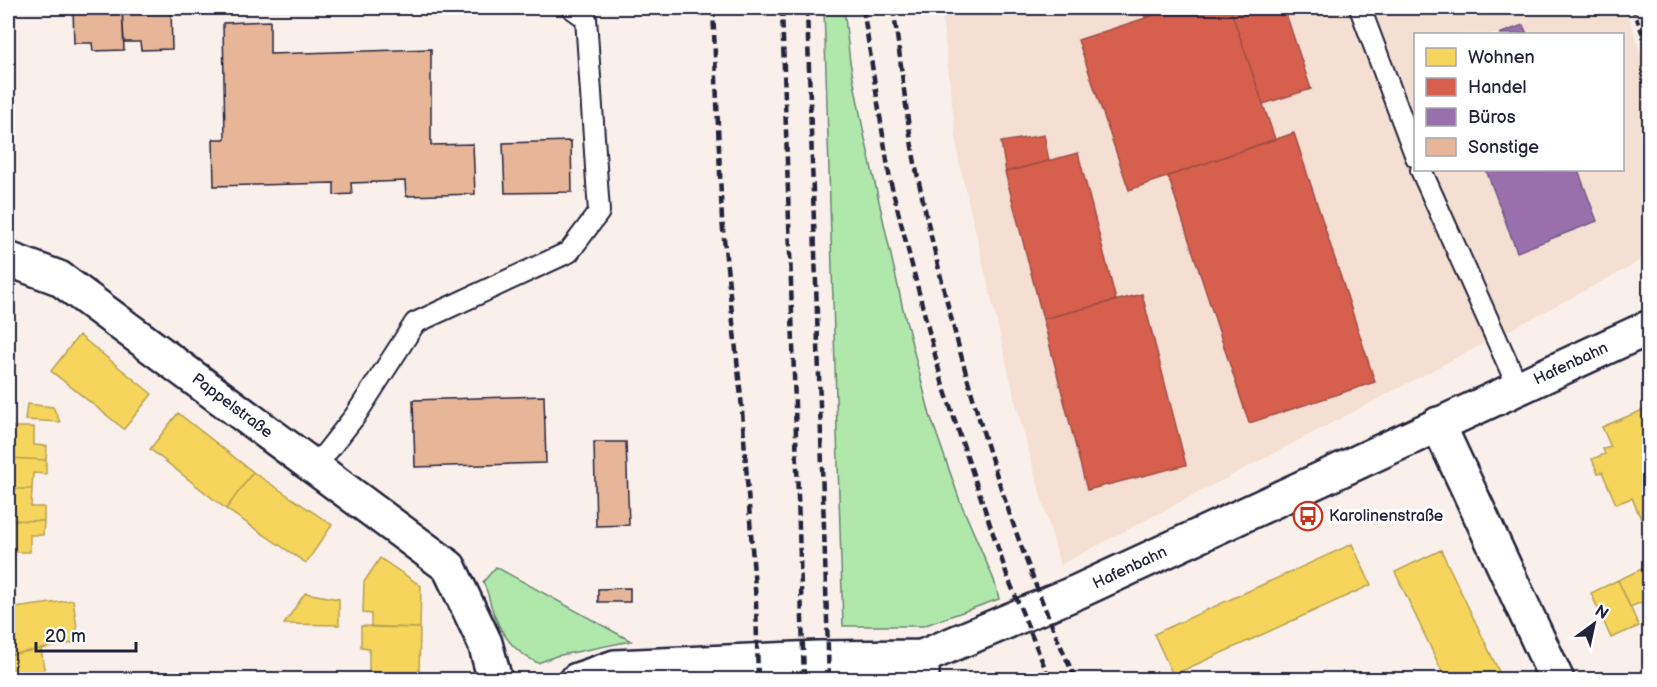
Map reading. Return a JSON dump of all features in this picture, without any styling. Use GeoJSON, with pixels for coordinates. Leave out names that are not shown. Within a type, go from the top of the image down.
{"type":"FeatureCollection","features":[{"type":"Feature","properties":{"kind":"street","name":"Pappelstraße"},"geometry":{"type":"LineString","coordinates":[[8,259],[59,278],[449,567],[485,643],[495,680]]}},
{"type":"Feature","properties":{"kind":"street","name":"Hafenbahn"},"geometry":{"type":"LineString","coordinates":[[577,680],[615,667],[818,658],[922,668],[1077,592],[1650,327]]}},
{"type":"Feature","properties":{"kind":"street"},"geometry":{"type":"LineString","coordinates":[[1438,424],[1557,680]]}},
{"type":"Feature","properties":{"kind":"lane"},"geometry":{"type":"LineString","coordinates":[[315,467],[355,416],[416,324],[569,252],[599,212],[586,18],[572,8]]}},
{"type":"Feature","properties":{"kind":"lane"},"geometry":{"type":"LineString","coordinates":[[1360,8],[1414,152]]}},
{"type":"Feature","properties":{"kind":"lane"},"geometry":{"type":"LineString","coordinates":[[1421,171],[1519,388]]}},
{"type":"Feature","properties":{"kind":"path"},"geometry":{"type":"LineString","coordinates":[[1633,8],[1650,55]]}},
{"type":"Feature","properties":{"kind":"shaded area"},"geometry":{"type":"Polygon","coordinates":[[[941,8],[1626,8],[1649,79],[1649,251],[1632,266],[1060,565],[1019,416],[959,162],[941,8]]]}},
{"type":"Feature","properties":{"kind":"green space"},"geometry":{"type":"Polygon","coordinates":[[[824,8],[844,8],[850,62],[864,134],[903,309],[930,415],[960,501],[994,580],[999,599],[923,626],[843,626],[824,8]]]}},
{"type":"Feature","properties":{"kind":"green space"},"geometry":{"type":"Polygon","coordinates":[[[496,567],[631,641],[556,656],[538,663],[530,659],[506,637],[492,610],[483,582],[496,567]]]}},
{"type":"Feature","properties":{"kind":"building: Wohnen"},"geometry":{"type":"Polygon","coordinates":[[[79,335],[152,394],[124,429],[51,371],[79,335]]]}},
{"type":"Feature","properties":{"kind":"building: Wohnen"},"geometry":{"type":"Polygon","coordinates":[[[27,404],[53,407],[60,422],[25,420],[27,404]]]}},
{"type":"Feature","properties":{"kind":"building: Wohnen"},"geometry":{"type":"Polygon","coordinates":[[[1650,407],[1650,540],[1632,498],[1616,504],[1602,472],[1598,473],[1592,459],[1605,454],[1603,449],[1611,447],[1602,427],[1650,407]]]}},
{"type":"Feature","properties":{"kind":"building: Wohnen"},"geometry":{"type":"Polygon","coordinates":[[[178,413],[253,472],[226,509],[150,449],[178,413]]]}},
{"type":"Feature","properties":{"kind":"building: Wohnen"},"geometry":{"type":"Polygon","coordinates":[[[8,427],[34,427],[34,445],[47,446],[46,460],[8,458],[8,427]]]}},
{"type":"Feature","properties":{"kind":"building: Wohnen"},"geometry":{"type":"Polygon","coordinates":[[[8,458],[46,460],[46,474],[33,473],[32,489],[8,489],[8,458]]]}},
{"type":"Feature","properties":{"kind":"building: Wohnen"},"geometry":{"type":"Polygon","coordinates":[[[253,472],[332,525],[306,563],[226,509],[253,472]]]}},
{"type":"Feature","properties":{"kind":"building: Wohnen"},"geometry":{"type":"Polygon","coordinates":[[[8,489],[32,489],[31,507],[44,507],[44,521],[8,520],[8,489]]]}},
{"type":"Feature","properties":{"kind":"building: Wohnen"},"geometry":{"type":"Polygon","coordinates":[[[8,520],[44,521],[43,535],[30,535],[30,552],[8,552],[8,520]]]}},
{"type":"Feature","properties":{"kind":"building: Wohnen"},"geometry":{"type":"Polygon","coordinates":[[[1352,544],[1371,585],[1173,675],[1154,634],[1352,544]]]}},
{"type":"Feature","properties":{"kind":"building: Wohnen"},"geometry":{"type":"Polygon","coordinates":[[[1441,550],[1503,680],[1446,680],[1395,572],[1441,550]]]}},
{"type":"Feature","properties":{"kind":"building: Wohnen"},"geometry":{"type":"Polygon","coordinates":[[[8,552],[14,552],[13,568],[8,568],[8,552]]]}},
{"type":"Feature","properties":{"kind":"building: Wohnen"},"geometry":{"type":"Polygon","coordinates":[[[380,558],[421,586],[420,628],[371,627],[371,614],[363,613],[364,582],[380,558]]]}},
{"type":"Feature","properties":{"kind":"building: Wohnen"},"geometry":{"type":"Polygon","coordinates":[[[1648,566],[1650,599],[1630,607],[1618,580],[1648,566]]]}},
{"type":"Feature","properties":{"kind":"building: Wohnen"},"geometry":{"type":"Polygon","coordinates":[[[1618,580],[1639,626],[1611,638],[1591,593],[1618,580]]]}},
{"type":"Feature","properties":{"kind":"building: Wohnen"},"geometry":{"type":"Polygon","coordinates":[[[305,593],[339,599],[339,625],[284,624],[305,593]]]}},
{"type":"Feature","properties":{"kind":"building: Wohnen"},"geometry":{"type":"Polygon","coordinates":[[[73,600],[79,642],[8,655],[8,609],[73,600]]]}},
{"type":"Feature","properties":{"kind":"building: Wohnen"},"geometry":{"type":"Polygon","coordinates":[[[361,626],[420,628],[419,674],[369,672],[369,648],[361,647],[361,626]]]}},
{"type":"Feature","properties":{"kind":"building: Wohnen"},"geometry":{"type":"Polygon","coordinates":[[[41,649],[46,680],[8,680],[8,655],[41,649]]]}},
{"type":"Feature","properties":{"kind":"building: Wohnen"},"geometry":{"type":"Polygon","coordinates":[[[369,672],[419,674],[419,680],[369,680],[369,672]]]}},
{"type":"Feature","properties":{"kind":"building: Handel"},"geometry":{"type":"Polygon","coordinates":[[[1142,8],[1176,8],[1145,17],[1142,8]]]}},
{"type":"Feature","properties":{"kind":"building: Handel"},"geometry":{"type":"Polygon","coordinates":[[[1176,8],[1230,8],[1275,139],[1129,190],[1078,40],[1176,8]]]}},
{"type":"Feature","properties":{"kind":"building: Handel"},"geometry":{"type":"Polygon","coordinates":[[[1230,8],[1284,8],[1311,89],[1263,104],[1230,8]]]}},
{"type":"Feature","properties":{"kind":"building: Handel"},"geometry":{"type":"Polygon","coordinates":[[[1294,133],[1375,382],[1249,423],[1168,176],[1294,133]]]}},
{"type":"Feature","properties":{"kind":"building: Handel"},"geometry":{"type":"Polygon","coordinates":[[[1044,135],[1049,161],[1006,172],[1001,142],[1044,135]]]}},
{"type":"Feature","properties":{"kind":"building: Handel"},"geometry":{"type":"Polygon","coordinates":[[[1078,153],[1116,300],[1043,319],[1005,172],[1078,153]]]}},
{"type":"Feature","properties":{"kind":"building: Handel"},"geometry":{"type":"Polygon","coordinates":[[[1142,294],[1186,465],[1087,490],[1043,319],[1142,294]]]}},
{"type":"Feature","properties":{"kind":"building: Büros"},"geometry":{"type":"Polygon","coordinates":[[[1523,25],[1527,33],[1502,33],[1523,25]]]}},
{"type":"Feature","properties":{"kind":"building: Büros"},"geometry":{"type":"Polygon","coordinates":[[[1486,171],[1578,171],[1597,221],[1517,252],[1486,171]]]}},
{"type":"Feature","properties":{"kind":"building: Sonstige"},"geometry":{"type":"Polygon","coordinates":[[[73,8],[122,8],[124,50],[93,51],[92,43],[74,43],[73,8]]]}},
{"type":"Feature","properties":{"kind":"building: Sonstige"},"geometry":{"type":"Polygon","coordinates":[[[122,8],[171,8],[172,49],[141,50],[140,42],[124,42],[122,8]]]}},
{"type":"Feature","properties":{"kind":"building: Sonstige"},"geometry":{"type":"Polygon","coordinates":[[[270,21],[270,54],[431,49],[431,145],[473,144],[475,194],[406,196],[405,181],[351,183],[352,194],[334,195],[334,183],[214,186],[213,139],[225,139],[223,23],[270,21]]]}},
{"type":"Feature","properties":{"kind":"building: Sonstige"},"geometry":{"type":"Polygon","coordinates":[[[571,141],[572,192],[505,193],[503,143],[571,141]]]}},
{"type":"Feature","properties":{"kind":"building: Sonstige"},"geometry":{"type":"Polygon","coordinates":[[[544,396],[546,463],[415,467],[413,400],[544,396]]]}},
{"type":"Feature","properties":{"kind":"building: Sonstige"},"geometry":{"type":"Polygon","coordinates":[[[594,442],[626,442],[629,525],[596,526],[594,442]]]}},
{"type":"Feature","properties":{"kind":"building: Sonstige"},"geometry":{"type":"Polygon","coordinates":[[[630,588],[630,602],[598,602],[598,589],[630,588]]]}},
{"type":"Feature","properties":{"kind":"railway"},"geometry":{"type":"LineString","coordinates":[[713,8],[722,220],[741,397],[756,602],[758,680]]}},
{"type":"Feature","properties":{"kind":"railway"},"geometry":{"type":"LineString","coordinates":[[782,8],[804,680]]}},
{"type":"Feature","properties":{"kind":"railway"},"geometry":{"type":"LineString","coordinates":[[807,8],[829,680]]}},
{"type":"Feature","properties":{"kind":"railway"},"geometry":{"type":"LineString","coordinates":[[863,8],[890,180],[942,382],[1008,578],[1050,680]]}},
{"type":"Feature","properties":{"kind":"railway"},"geometry":{"type":"LineString","coordinates":[[893,8],[910,136],[918,178],[965,369],[1026,560],[1076,680]]}},
{"type":"Feature","properties":{"kind":"place","name":"Karolinenstraße"},"geometry":{"type":"Point","coordinates":[1308,516]}}]}
